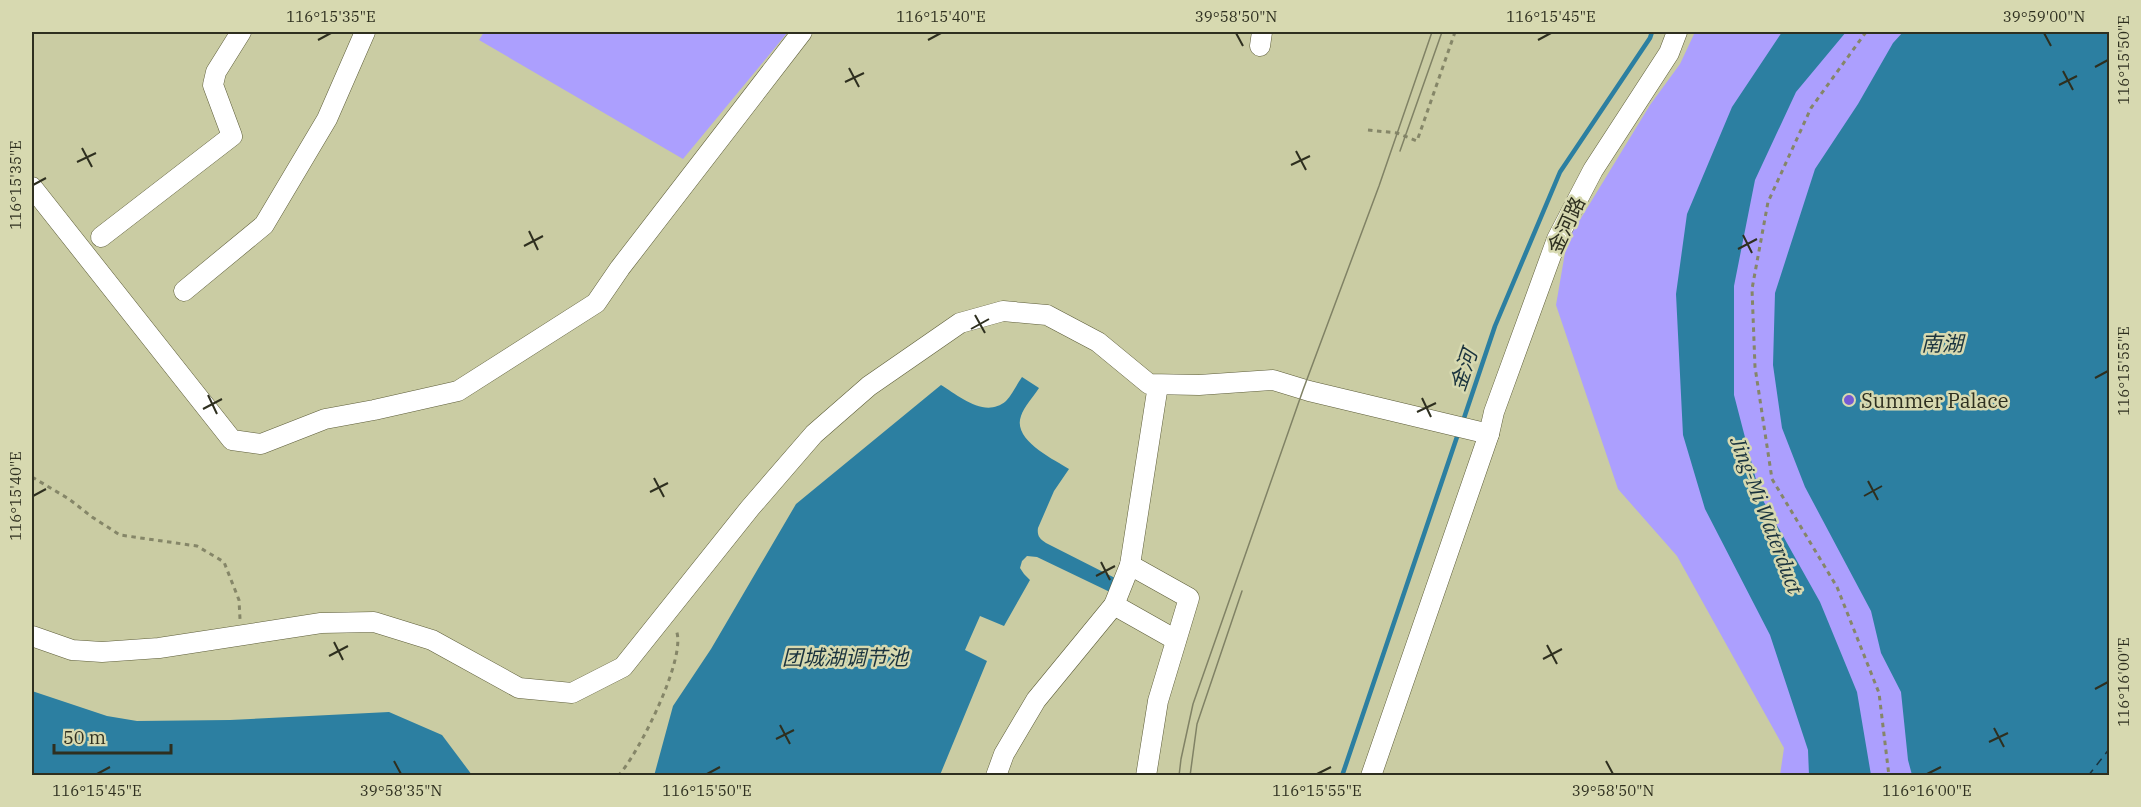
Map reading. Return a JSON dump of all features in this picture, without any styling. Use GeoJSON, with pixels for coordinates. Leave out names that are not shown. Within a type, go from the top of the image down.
{"type":"FeatureCollection","features":[{"type":"Feature","properties":{"kind":"street"},"geometry":{"type":"LineString","coordinates":[[101,237],[232,136],[213,85],[216,72],[241,32]]}},
{"type":"Feature","properties":{"kind":"street"},"geometry":{"type":"LineString","coordinates":[[184,291],[264,225],[327,119],[365,32]]}},
{"type":"Feature","properties":{"kind":"street"},"geometry":{"type":"LineString","coordinates":[[32,187],[232,440],[261,444],[326,419],[458,391],[596,303],[620,268],[802,32]]}},
{"type":"Feature","properties":{"kind":"street","name":"金河路"},"geometry":{"type":"LineString","coordinates":[[1371,776],[1482,433],[1494,412],[1557,239],[1593,170],[1669,53],[1677,32]]}},
{"type":"Feature","properties":{"kind":"street"},"geometry":{"type":"LineString","coordinates":[[32,636],[72,650],[102,652],[159,648],[321,623],[374,622],[432,640],[519,687],[572,693],[623,667],[750,508],[814,434],[869,386],[960,323],[1003,311],[1047,315],[1098,342],[1149,384],[1199,386],[1273,380],[1309,391],[1482,433]]}},
{"type":"Feature","properties":{"kind":"street"},"geometry":{"type":"LineString","coordinates":[[996,776],[1004,754],[1036,700],[1114,605],[1130,565],[1158,385]]}},
{"type":"Feature","properties":{"kind":"street"},"geometry":{"type":"LineString","coordinates":[[1130,565],[1190,598],[1158,701],[1146,776]]}},
{"type":"Feature","properties":{"kind":"street"},"geometry":{"type":"LineString","coordinates":[[1114,605],[1176,640]]}},
{"type":"Feature","properties":{"kind":"path"},"geometry":{"type":"LineString","coordinates":[[1368,130],[1397,133],[1417,141],[1455,32]]}},
{"type":"Feature","properties":{"kind":"path"},"geometry":{"type":"LineString","coordinates":[[1866,32],[1811,108],[1768,202],[1752,289],[1755,367],[1772,479],[1837,587],[1879,693],[1889,776]]}},
{"type":"Feature","properties":{"kind":"path"},"geometry":{"type":"LineString","coordinates":[[32,477],[69,499],[120,535],[197,546],[224,562],[239,600],[240,635]]}},
{"type":"Feature","properties":{"kind":"path"},"geometry":{"type":"LineString","coordinates":[[618,776],[626,768],[653,718],[672,672],[679,637],[667,612]]}},
{"type":"Feature","properties":{"kind":"shaded area"},"geometry":{"type":"Polygon","coordinates":[[[484,32],[788,32],[683,159],[479,40],[484,32]]]}},
{"type":"Feature","properties":{"kind":"shaded area","name":"Summer Palace"},"geometry":{"type":"Polygon","coordinates":[[[1695,32],[2109,32],[2109,775],[1780,775],[1784,748],[1677,556],[1618,489],[1556,305],[1567,241],[1650,105],[1680,64],[1695,32]]]}},
{"type":"Feature","properties":{"kind":"water","name":"Jing-Mi Waterduct"},"geometry":{"type":"Polygon","coordinates":[[[1782,32],[1846,32],[1796,92],[1755,180],[1734,286],[1734,395],[1760,495],[1820,602],[1857,692],[1871,775],[1809,775],[1808,750],[1770,635],[1705,509],[1683,435],[1676,294],[1687,214],[1732,107],[1782,32]]]}},
{"type":"Feature","properties":{"kind":"water","name":"南湖"},"geometry":{"type":"Polygon","coordinates":[[[1903,32],[2109,32],[2109,775],[1912,775],[1908,760],[1901,692],[1881,653],[1871,611],[1805,487],[1782,428],[1773,365],[1775,293],[1815,169],[1858,104],[1893,43],[1903,32]]]}},
{"type":"Feature","properties":{"kind":"water","name":"团城湖调节池"},"geometry":{"type":"Polygon","coordinates":[[[1022,377],[1039,388],[1021,416],[1022,433],[1036,448],[1069,469],[1054,491],[1038,528],[1039,537],[1046,543],[1119,580],[1112,593],[1037,557],[1027,556],[1022,561],[1020,568],[1030,580],[1004,626],[980,616],[965,650],[987,661],[940,775],[654,776],[673,706],[711,649],[796,504],[941,385],[972,404],[990,408],[1006,401],[1022,377]]]}},
{"type":"Feature","properties":{"kind":"water"},"geometry":{"type":"Polygon","coordinates":[[[32,691],[107,716],[137,721],[230,720],[389,712],[442,735],[472,775],[32,775],[32,691]]]}},
{"type":"Feature","properties":{"kind":"waterway","name":"金河"},"geometry":{"type":"LineString","coordinates":[[1462,424],[1495,326],[1560,172],[1652,32]]}},
{"type":"Feature","properties":{"kind":"waterway","name":"金河"},"geometry":{"type":"LineString","coordinates":[[1342,776],[1459,431]]}},
{"type":"Feature","properties":{"kind":"ferry route"},"geometry":{"type":"LineString","coordinates":[[2088,776],[2110,748]]}},
{"type":"Feature","properties":{"kind":"tram line"},"geometry":{"type":"LineString","coordinates":[[1179,776],[1193,704],[1432,32]]}},
{"type":"Feature","properties":{"kind":"tram line"},"geometry":{"type":"LineString","coordinates":[[1400,151],[1442,32]]}},
{"type":"Feature","properties":{"kind":"tram line"},"geometry":{"type":"LineString","coordinates":[[1190,776],[1197,724],[1242,591]]}},
{"type":"Feature","properties":{"kind":"place","name":"Summer Palace"},"geometry":{"type":"Point","coordinates":[1849,400]}}]}
